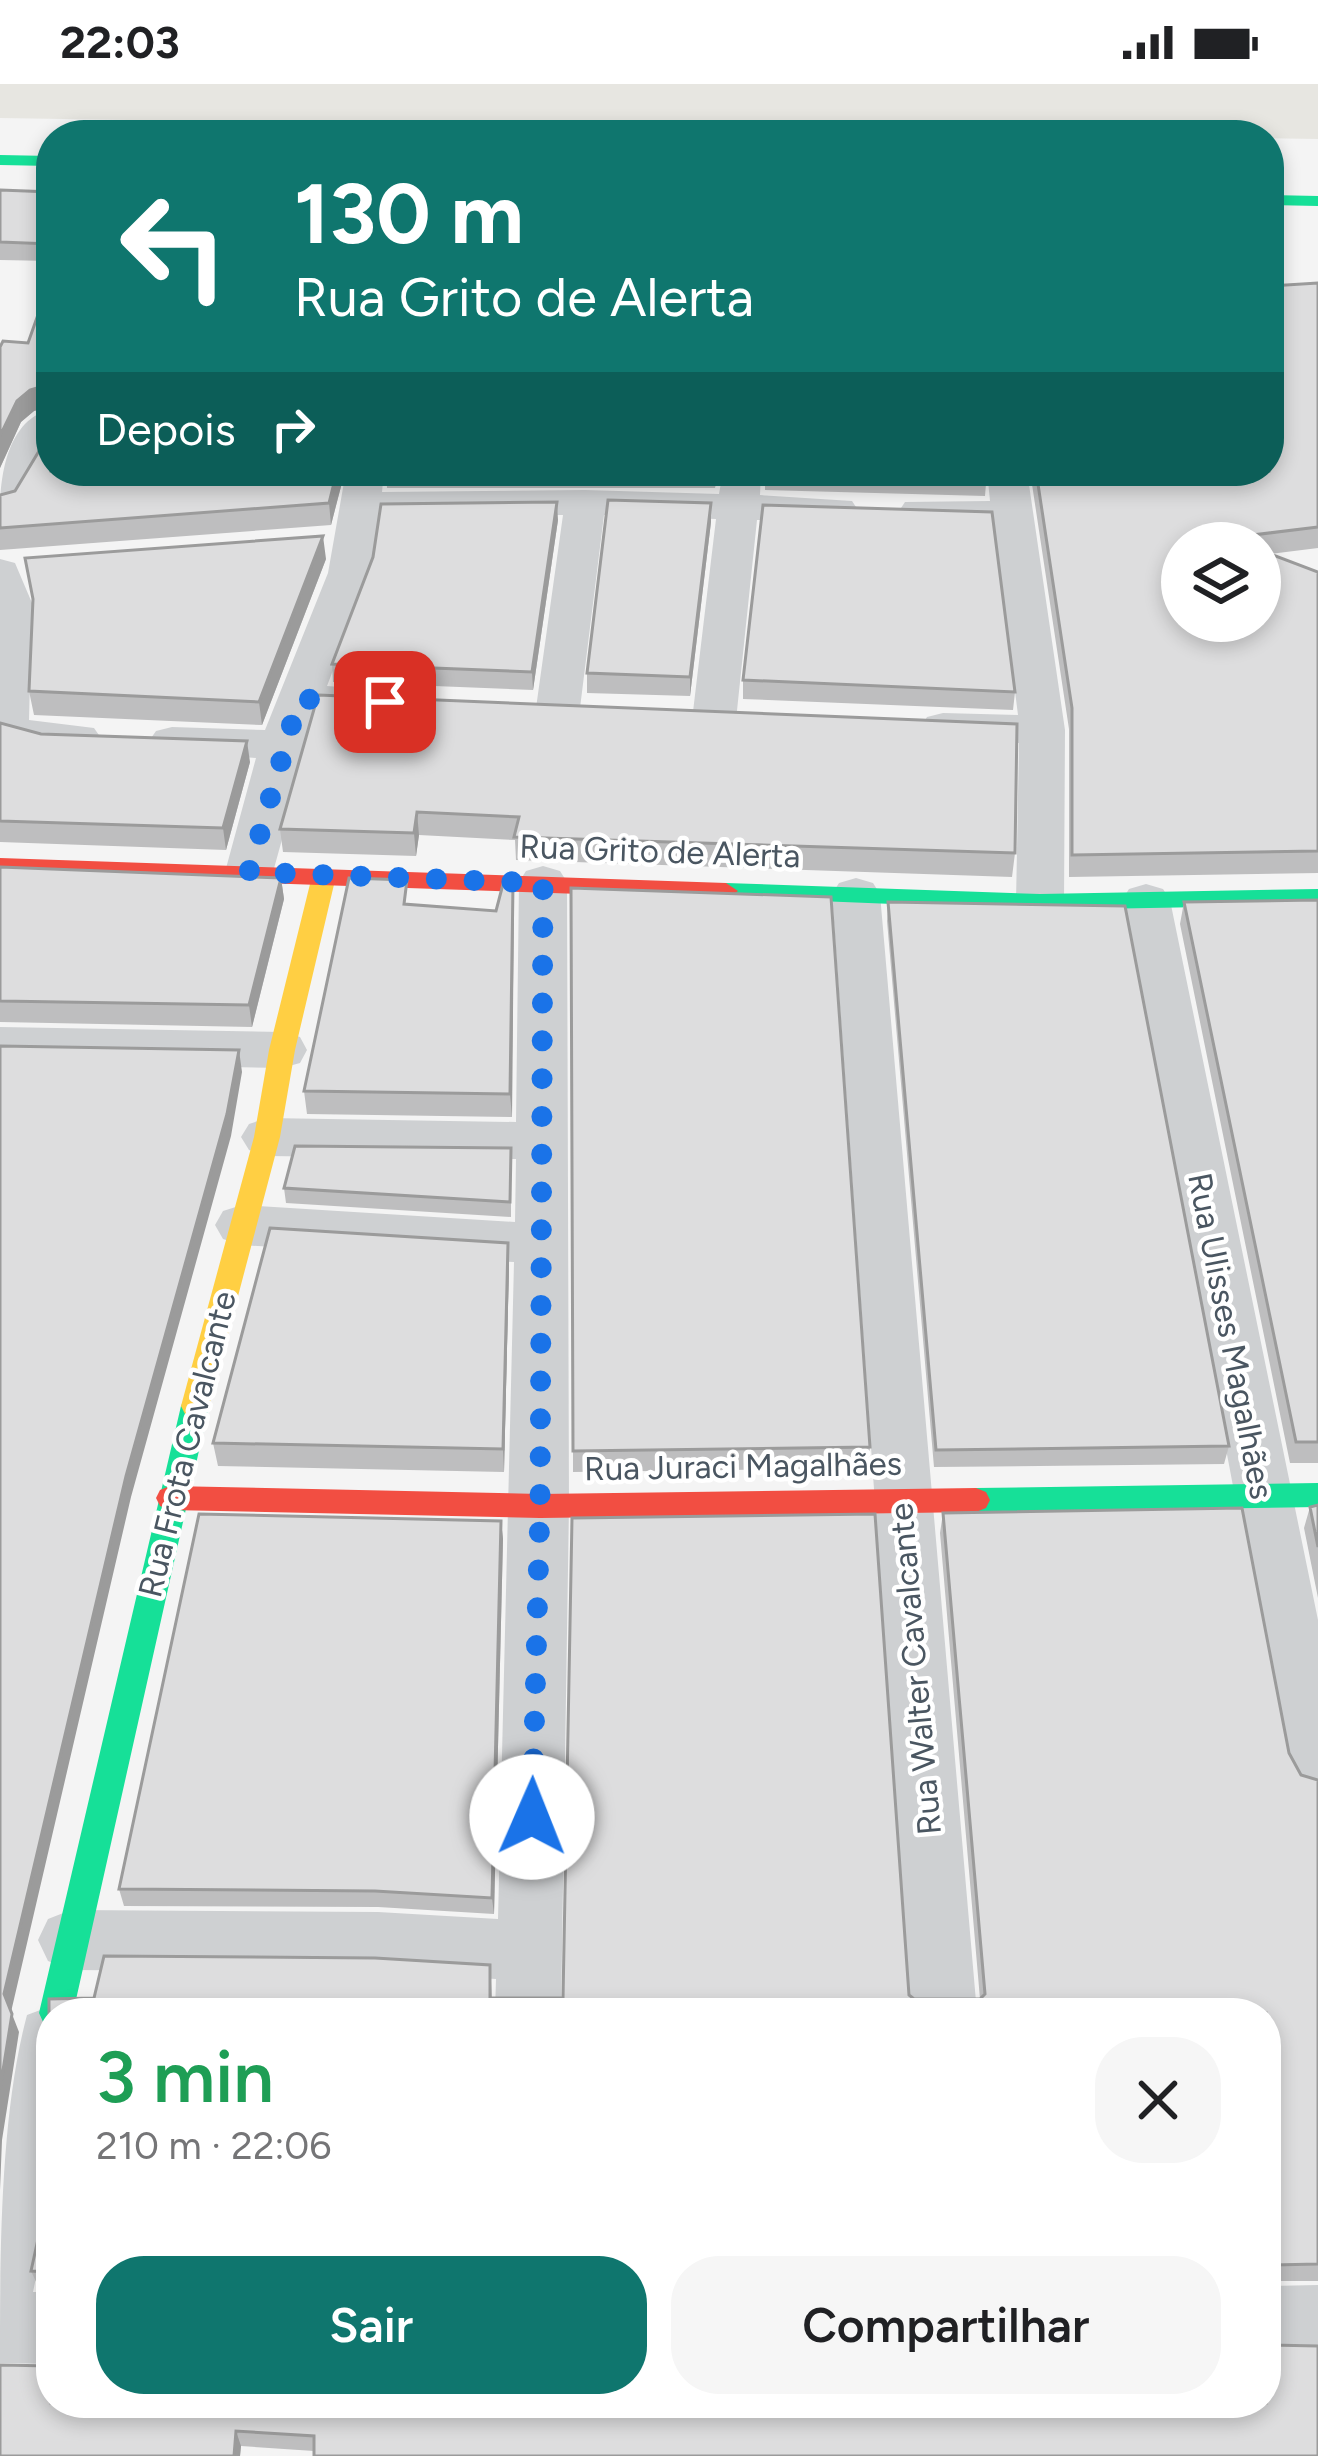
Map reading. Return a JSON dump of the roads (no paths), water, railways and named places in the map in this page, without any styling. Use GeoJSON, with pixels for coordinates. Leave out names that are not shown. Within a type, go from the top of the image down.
{"type":"FeatureCollection","features":[{"type":"Feature","properties":{"kind":"street"},"geometry":{"type":"LineString","coordinates":[[0,160],[36,161]]}},
{"type":"Feature","properties":{"kind":"street"},"geometry":{"type":"LineString","coordinates":[[1284,200],[1318,201]]}},
{"type":"Feature","properties":{"kind":"street"},"geometry":{"type":"LineString","coordinates":[[0,501],[36,444]]}},
{"type":"Feature","properties":{"kind":"street"},"geometry":{"type":"LineString","coordinates":[[714,720],[741,490]]}},
{"type":"Feature","properties":{"kind":"street"},"geometry":{"type":"LineString","coordinates":[[308,543],[359,505],[585,502],[741,490],[1012,492],[1042,730],[1040,902]]}},
{"type":"Feature","properties":{"kind":"street"},"geometry":{"type":"LineString","coordinates":[[558,708],[585,502]]}},
{"type":"Feature","properties":{"kind":"street"},"geometry":{"type":"LineString","coordinates":[[249,872],[282,745],[349,573],[359,505]]}},
{"type":"Feature","properties":{"kind":"street"},"geometry":{"type":"LineString","coordinates":[[13,567],[8,583],[2,705],[7,728],[46,737],[282,745]]}},
{"type":"Feature","properties":{"kind":"street"},"geometry":{"type":"LineString","coordinates":[[299,699],[440,704]]}},
{"type":"Feature","properties":{"kind":"street"},"geometry":{"type":"LineString","coordinates":[[511,706],[602,711]]}},
{"type":"Feature","properties":{"kind":"street"},"geometry":{"type":"LineString","coordinates":[[669,716],[761,721]]}},
{"type":"Feature","properties":{"kind":"street"},"geometry":{"type":"LineString","coordinates":[[902,725],[1042,730]]}},
{"type":"Feature","properties":{"kind":"street","name":"Rua Grito de Alerta"},"geometry":{"type":"LineString","coordinates":[[0,866],[1040,902],[1318,897]]}},
{"type":"Feature","properties":{"kind":"street","name":"Rua Frota Cavalcante"},"geometry":{"type":"LineString","coordinates":[[59,1998],[170,1498],[267,1137],[282,1050],[324,876]]}},
{"type":"Feature","properties":{"kind":"street"},"geometry":{"type":"LineString","coordinates":[[71,1940],[378,1942],[528,1982],[540,1506],[543,883]]}},
{"type":"Feature","properties":{"kind":"street","name":"Rua Walter Cavalcante"},"geometry":{"type":"LineString","coordinates":[[856,894],[943,1998]]}},
{"type":"Feature","properties":{"kind":"street","name":"Rua Ulisses Magalhães"},"geometry":{"type":"LineString","coordinates":[[1146,900],[1318,1771]]}},
{"type":"Feature","properties":{"kind":"street"},"geometry":{"type":"LineString","coordinates":[[0,1045],[282,1050]]}},
{"type":"Feature","properties":{"kind":"street"},"geometry":{"type":"LineString","coordinates":[[267,1137],[541,1141]]}},
{"type":"Feature","properties":{"kind":"street"},"geometry":{"type":"LineString","coordinates":[[242,1225],[542,1244]]}},
{"type":"Feature","properties":{"kind":"street","name":"Rua Juraci Magalhães"},"geometry":{"type":"LineString","coordinates":[[170,1498],[540,1506],[1318,1495]]}},
{"type":"Feature","properties":{"kind":"street"},"geometry":{"type":"LineString","coordinates":[[0,2284],[36,2110]]}},
{"type":"Feature","properties":{"kind":"street"},"geometry":{"type":"LineString","coordinates":[[1281,2322],[1318,2321]]}},
{"type":"Feature","properties":{"kind":"street"},"geometry":{"type":"LineString","coordinates":[[0,2327],[36,2328]]}}]}
